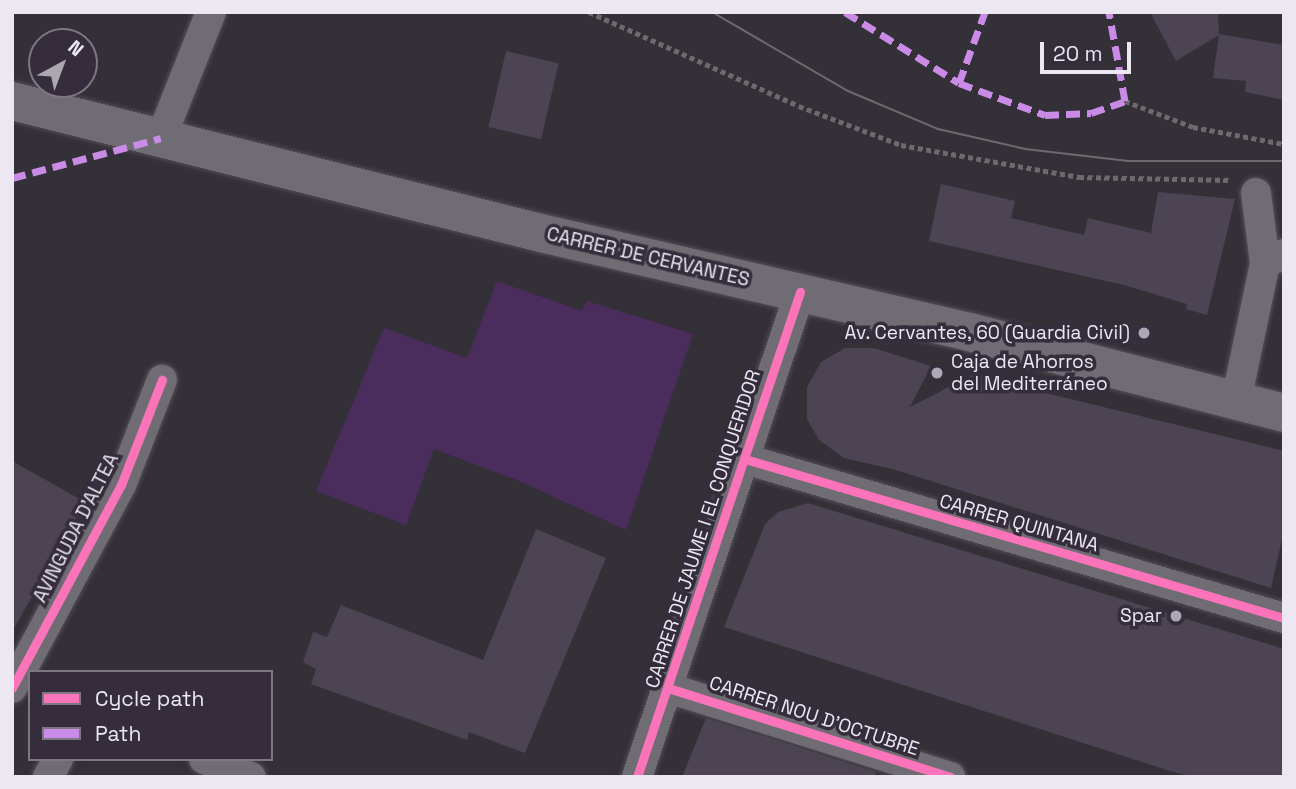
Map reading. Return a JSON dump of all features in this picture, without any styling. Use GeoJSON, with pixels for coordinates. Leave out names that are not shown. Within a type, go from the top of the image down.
{"type":"FeatureCollection","features":[{"type":"Feature","properties":{"kind":"main road","name":"CARRER DE CERVANTES"},"geometry":{"type":"LineString","coordinates":[[12,101],[541,233],[800,292],[1284,413]]}},
{"type":"Feature","properties":{"kind":"street"},"geometry":{"type":"LineString","coordinates":[[161,138],[211,12]]}},
{"type":"Feature","properties":{"kind":"street"},"geometry":{"type":"LineString","coordinates":[[1237,401],[1274,258],[1249,186]]}},
{"type":"Feature","properties":{"kind":"street","name":"CARRER DE JAUME I EL CONQUERIDOR"},"geometry":{"type":"LineString","coordinates":[[637,777],[800,292]]}},
{"type":"Feature","properties":{"kind":"street","name":"AVINGUDA D'ALTEA"},"geometry":{"type":"LineString","coordinates":[[17,685],[121,485],[162,380]]}},
{"type":"Feature","properties":{"kind":"street","name":"CARRER QUINTANA"},"geometry":{"type":"LineString","coordinates":[[746,459],[1284,618]]}},
{"type":"Feature","properties":{"kind":"street","name":"CARRER NOU D'OCTUBRE"},"geometry":{"type":"LineString","coordinates":[[668,688],[950,777]]}},
{"type":"Feature","properties":{"kind":"street"},"geometry":{"type":"LineString","coordinates":[[48,777],[57,761]]}},
{"type":"Feature","properties":{"kind":"street"},"geometry":{"type":"LineString","coordinates":[[209,761],[251,777]]}},
{"type":"Feature","properties":{"kind":"path"},"geometry":{"type":"LineString","coordinates":[[589,12],[799,106],[901,145],[1079,177],[1249,186]]}},
{"type":"Feature","properties":{"kind":"path"},"geometry":{"type":"LineString","coordinates":[[1125,101],[1193,127],[1284,144]]}},
{"type":"Feature","properties":{"kind":"shaded area"},"geometry":{"type":"Polygon","coordinates":[[[497,281],[582,311],[587,301],[693,334],[626,530],[517,480],[434,449],[406,525],[316,491],[384,328],[467,358],[497,281]]]}},
{"type":"Feature","properties":{"kind":"building"},"geometry":{"type":"Polygon","coordinates":[[[1150,12],[1218,12],[1219,35],[1176,61],[1150,12]]]}},
{"type":"Feature","properties":{"kind":"building"},"geometry":{"type":"Polygon","coordinates":[[[1219,34],[1284,45],[1284,100],[1245,92],[1246,81],[1213,78],[1219,34]]]}},
{"type":"Feature","properties":{"kind":"building"},"geometry":{"type":"Polygon","coordinates":[[[506,51],[559,63],[541,139],[488,127],[506,51]]]}},
{"type":"Feature","properties":{"kind":"building"},"geometry":{"type":"Polygon","coordinates":[[[941,184],[1015,201],[1011,218],[1084,235],[1088,218],[1151,233],[1158,192],[1235,199],[1207,315],[1186,309],[1187,304],[1124,285],[929,241],[941,184]]]}},
{"type":"Feature","properties":{"kind":"building"},"geometry":{"type":"Polygon","coordinates":[[[845,348],[874,348],[931,366],[910,407],[972,375],[1284,451],[1284,530],[1271,588],[896,470],[844,458],[819,440],[807,419],[807,387],[821,362],[845,348]]]}},
{"type":"Feature","properties":{"kind":"building"},"geometry":{"type":"Polygon","coordinates":[[[12,461],[85,502],[12,632],[12,461]]]}},
{"type":"Feature","properties":{"kind":"building"},"geometry":{"type":"Polygon","coordinates":[[[808,503],[1284,649],[1284,777],[1193,777],[1170,771],[724,627],[765,524],[778,512],[808,503]]]}},
{"type":"Feature","properties":{"kind":"building"},"geometry":{"type":"Polygon","coordinates":[[[536,529],[606,558],[525,753],[469,732],[467,740],[311,684],[316,669],[303,662],[313,632],[327,637],[341,605],[483,660],[536,529]]]}},
{"type":"Feature","properties":{"kind":"building"},"geometry":{"type":"Polygon","coordinates":[[[706,718],[876,772],[875,777],[682,777],[706,718]]]}},
{"type":"Feature","properties":{"kind":"tram line"},"geometry":{"type":"LineString","coordinates":[[712,12],[848,91],[938,129],[1025,149],[1128,161],[1284,161]]}},
{"type":"Feature","properties":{"kind":"marked path"},"geometry":{"type":"LineString","coordinates":[[845,12],[959,83],[1045,115],[1091,113],[1125,101],[1109,12]]}},
{"type":"Feature","properties":{"kind":"marked path"},"geometry":{"type":"LineString","coordinates":[[959,83],[985,12]]}},
{"type":"Feature","properties":{"kind":"marked path"},"geometry":{"type":"LineString","coordinates":[[12,178],[161,138]]}},
{"type":"Feature","properties":{"kind":"cycle path"},"geometry":{"type":"LineString","coordinates":[[637,777],[800,292]]}},
{"type":"Feature","properties":{"kind":"cycle path"},"geometry":{"type":"LineString","coordinates":[[12,688],[121,485],[162,380]]}},
{"type":"Feature","properties":{"kind":"cycle path"},"geometry":{"type":"LineString","coordinates":[[745,459],[1284,618]]}},
{"type":"Feature","properties":{"kind":"cycle path"},"geometry":{"type":"LineString","coordinates":[[668,688],[950,777]]}},
{"type":"Feature","properties":{"kind":"place","name":"Av. Cervantes, 60 (Guardia Civil)"},"geometry":{"type":"Point","coordinates":[1144,333]}},
{"type":"Feature","properties":{"kind":"place","name":"Caja de Ahorros del Mediterráneo"},"geometry":{"type":"Point","coordinates":[937,373]}},
{"type":"Feature","properties":{"kind":"place","name":"Spar"},"geometry":{"type":"Point","coordinates":[1176,616]}}]}
